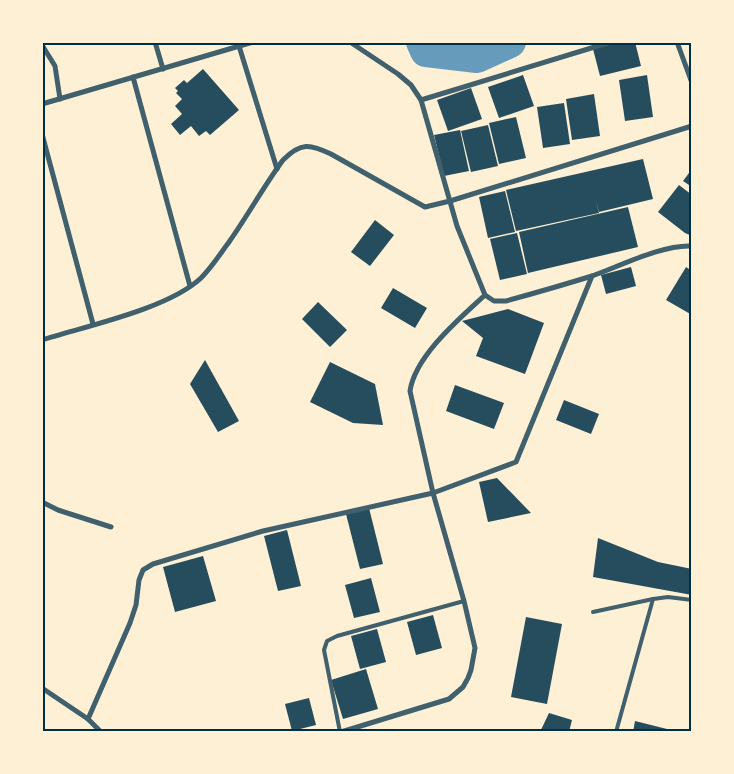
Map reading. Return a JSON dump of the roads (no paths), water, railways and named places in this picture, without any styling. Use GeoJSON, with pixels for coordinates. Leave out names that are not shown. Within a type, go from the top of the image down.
{"type":"FeatureCollection","features":[{"type":"Feature","properties":{"kind":"street"},"geometry":{"type":"LineString","coordinates":[[155,42],[163,69]]}},
{"type":"Feature","properties":{"kind":"street"},"geometry":{"type":"LineString","coordinates":[[42,104],[253,42]]}},
{"type":"Feature","properties":{"kind":"street"},"geometry":{"type":"LineString","coordinates":[[350,42],[398,74],[411,85],[421,100],[457,226],[485,294],[494,302],[506,302],[592,276],[681,245],[692,246]]}},
{"type":"Feature","properties":{"kind":"street"},"geometry":{"type":"LineString","coordinates":[[421,100],[611,42]]}},
{"type":"Feature","properties":{"kind":"street"},"geometry":{"type":"LineString","coordinates":[[677,42],[692,82]]}},
{"type":"Feature","properties":{"kind":"street"},"geometry":{"type":"LineString","coordinates":[[42,45],[55,66],[60,99]]}},
{"type":"Feature","properties":{"kind":"street"},"geometry":{"type":"LineString","coordinates":[[239,46],[276,169]]}},
{"type":"Feature","properties":{"kind":"street"},"geometry":{"type":"LineString","coordinates":[[132,77],[190,286]]}},
{"type":"Feature","properties":{"kind":"street"},"geometry":{"type":"LineString","coordinates":[[42,340],[143,309],[172,297],[190,286],[218,258],[276,169],[298,147],[319,148],[426,207],[692,126]]}},
{"type":"Feature","properties":{"kind":"street"},"geometry":{"type":"LineString","coordinates":[[42,134],[93,324]]}},
{"type":"Feature","properties":{"kind":"street"},"geometry":{"type":"LineString","coordinates":[[88,719],[130,623],[136,605],[139,580],[143,570],[153,564],[263,531],[433,493],[516,462],[592,276]]}},
{"type":"Feature","properties":{"kind":"street"},"geometry":{"type":"LineString","coordinates":[[340,732],[449,699],[463,687],[472,670],[475,648],[464,601],[433,493],[410,391],[411,381],[439,339],[485,294]]}},
{"type":"Feature","properties":{"kind":"street"},"geometry":{"type":"LineString","coordinates":[[42,502],[58,510],[111,527]]}},
{"type":"Feature","properties":{"kind":"street"},"geometry":{"type":"LineString","coordinates":[[42,688],[88,719],[100,732]]}},
{"type":"Feature","properties":{"kind":"lane"},"geometry":{"type":"LineString","coordinates":[[593,612],[668,597],[692,600]]}},
{"type":"Feature","properties":{"kind":"lane"},"geometry":{"type":"LineString","coordinates":[[616,732],[652,599]]}},
{"type":"Feature","properties":{"kind":"lane"},"geometry":{"type":"LineString","coordinates":[[340,732],[324,650],[327,641],[337,636],[464,601]]}},
{"type":"Feature","properties":{"kind":"waterway"},"geometry":{"type":"LineString","coordinates":[[422,42],[426,51],[477,57],[510,42]]}}]}
